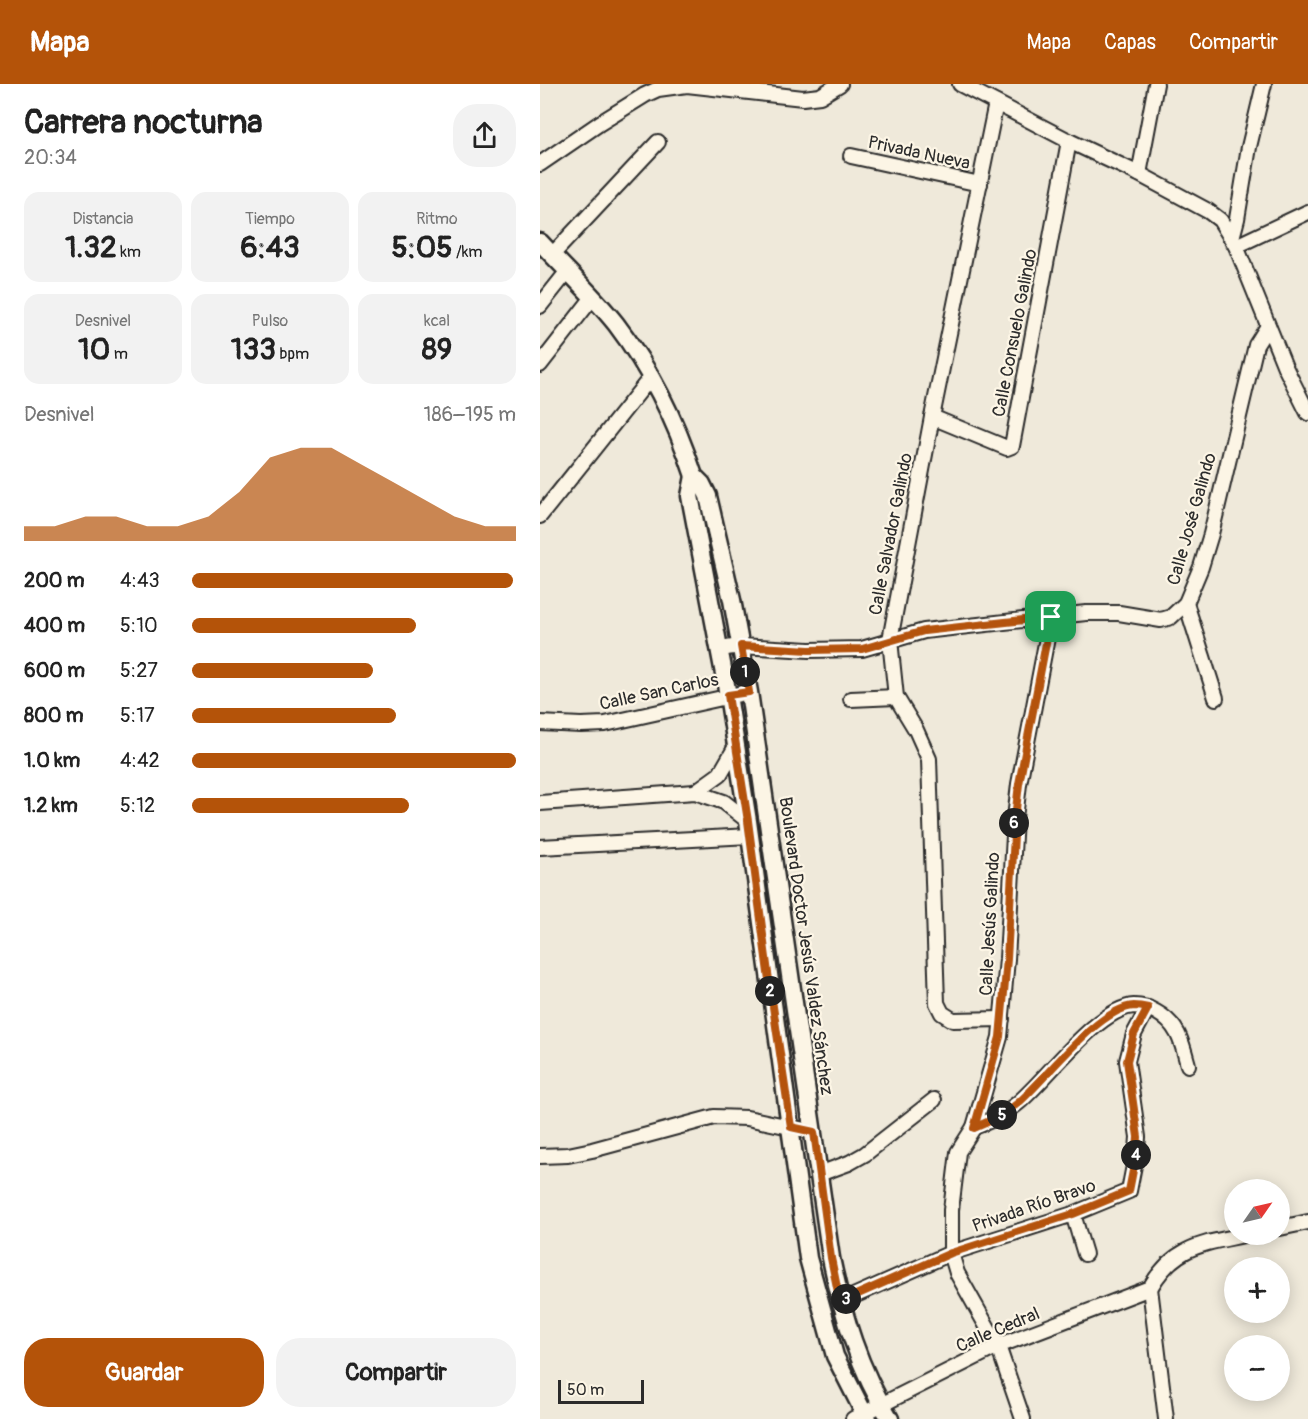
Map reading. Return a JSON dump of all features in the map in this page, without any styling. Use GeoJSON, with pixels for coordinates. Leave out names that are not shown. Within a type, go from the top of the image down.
{"type":"FeatureCollection","features":[{"type":"Feature","properties":{"kind":"main road","name":"Boulevard Doctor Jesús Valdez Sánchez"},"geometry":{"type":"LineString","coordinates":[[540,242],[593,297],[615,324],[651,377],[670,410],[694,476],[702,484],[708,496],[749,692],[831,1258],[840,1302],[864,1371],[890,1419]]}},
{"type":"Feature","properties":{"kind":"main road","name":"Boulevard Doctor Jesús Valdez Sánchez"},"geometry":{"type":"LineString","coordinates":[[694,476],[690,496],[728,695],[749,828],[808,1258],[835,1356],[861,1417]]}},
{"type":"Feature","properties":{"kind":"street"},"geometry":{"type":"LineString","coordinates":[[540,164],[658,88],[687,85],[803,98],[820,96],[840,84]]}},
{"type":"Feature","properties":{"kind":"street"},"geometry":{"type":"LineString","coordinates":[[960,84],[1069,141],[1139,174],[1208,211],[1220,220],[1234,242],[1268,326],[1308,413]]}},
{"type":"Feature","properties":{"kind":"street"},"geometry":{"type":"LineString","coordinates":[[1139,174],[1156,84]]}},
{"type":"Feature","properties":{"kind":"street"},"geometry":{"type":"LineString","coordinates":[[1234,242],[1249,147],[1264,84]]}},
{"type":"Feature","properties":{"kind":"street","name":"Calle Salvador Galindo"},"geometry":{"type":"LineString","coordinates":[[996,103],[932,417],[890,640],[896,697],[916,729],[928,759],[937,1003],[942,1013],[953,1020],[1002,1019]]}},
{"type":"Feature","properties":{"kind":"street","name":"Calle Consuelo Galindo"},"geometry":{"type":"LineString","coordinates":[[932,417],[1007,448],[1012,447],[1069,141]]}},
{"type":"Feature","properties":{"kind":"street"},"geometry":{"type":"LineString","coordinates":[[552,255],[657,142]]}},
{"type":"Feature","properties":{"kind":"street","name":"Privada Nueva"},"geometry":{"type":"LineString","coordinates":[[851,156],[980,184]]}},
{"type":"Feature","properties":{"kind":"street"},"geometry":{"type":"LineString","coordinates":[[1234,242],[1308,212]]}},
{"type":"Feature","properties":{"kind":"street"},"geometry":{"type":"LineString","coordinates":[[540,306],[567,272]]}},
{"type":"Feature","properties":{"kind":"street"},"geometry":{"type":"LineString","coordinates":[[540,365],[593,297]]}},
{"type":"Feature","properties":{"kind":"street","name":"Calle José Galindo"},"geometry":{"type":"LineString","coordinates":[[719,649],[741,646],[809,650],[862,649],[924,631],[1100,612],[1161,620],[1176,614],[1186,603],[1201,567],[1256,345],[1268,326]]}},
{"type":"Feature","properties":{"kind":"street"},"geometry":{"type":"LineString","coordinates":[[540,516],[651,377]]}},
{"type":"Feature","properties":{"kind":"street"},"geometry":{"type":"LineString","coordinates":[[1186,603],[1216,698]]}},
{"type":"Feature","properties":{"kind":"street","name":"Calle Jesús Galindo"},"geometry":{"type":"LineString","coordinates":[[951,1253],[951,1210],[956,1160],[961,1146],[974,1128],[998,1046],[1002,1019],[1016,807],[1051,617]]}},
{"type":"Feature","properties":{"kind":"street","name":"Calle San Carlos"},"geometry":{"type":"LineString","coordinates":[[540,723],[581,725],[605,723],[749,692]]}},
{"type":"Feature","properties":{"kind":"street"},"geometry":{"type":"LineString","coordinates":[[851,699],[896,697]]}},
{"type":"Feature","properties":{"kind":"street"},"geometry":{"type":"LineString","coordinates":[[695,792],[720,774],[735,748]]}},
{"type":"Feature","properties":{"kind":"street"},"geometry":{"type":"LineString","coordinates":[[540,803],[695,792],[724,802],[749,828]]}},
{"type":"Feature","properties":{"kind":"street"},"geometry":{"type":"LineString","coordinates":[[540,847],[749,828]]}},
{"type":"Feature","properties":{"kind":"street"},"geometry":{"type":"LineString","coordinates":[[974,1128],[999,1118],[1019,1102],[1103,1021],[1132,1006],[1148,1008],[1174,1025],[1181,1038],[1188,1065]]}},
{"type":"Feature","properties":{"kind":"street","name":"Privada Río Bravo"},"geometry":{"type":"LineString","coordinates":[[840,1302],[951,1253],[1073,1214],[1129,1191],[1138,1137],[1127,1061],[1134,1034],[1148,1008]]}},
{"type":"Feature","properties":{"kind":"street"},"geometry":{"type":"LineString","coordinates":[[819,1174],[849,1163],[865,1154],[934,1100]]}},
{"type":"Feature","properties":{"kind":"street"},"geometry":{"type":"LineString","coordinates":[[540,1156],[568,1155],[592,1150],[714,1117],[747,1118],[814,1132]]}},
{"type":"Feature","properties":{"kind":"street"},"geometry":{"type":"LineString","coordinates":[[1073,1214],[1085,1254]]}},
{"type":"Feature","properties":{"kind":"street"},"geometry":{"type":"LineString","coordinates":[[1290,1226],[1308,1222]]}},
{"type":"Feature","properties":{"kind":"street"},"geometry":{"type":"LineString","coordinates":[[1166,1419],[1150,1288],[1157,1275],[1176,1256],[1202,1244],[1224,1239]]}},
{"type":"Feature","properties":{"kind":"street"},"geometry":{"type":"LineString","coordinates":[[951,1253],[967,1294],[998,1346],[1023,1419]]}},
{"type":"Feature","properties":{"kind":"street","name":"Calle Cedral"},"geometry":{"type":"LineString","coordinates":[[861,1417],[881,1404],[998,1346],[1150,1288]]}},
{"type":"Feature","properties":{"kind":"route"},"geometry":{"type":"LineString","coordinates":[[1051,617],[1019,784],[1000,1037],[974,1128],[999,1118],[1019,1102],[1096,1026],[1117,1012],[1132,1006],[1148,1008],[1134,1034],[1127,1061],[1138,1137],[1129,1191],[1073,1214],[951,1253],[840,1302],[831,1258],[814,1132],[791,1127],[728,695],[749,692],[741,646],[809,650],[862,649],[903,635],[924,631],[1051,617]]}}]}
